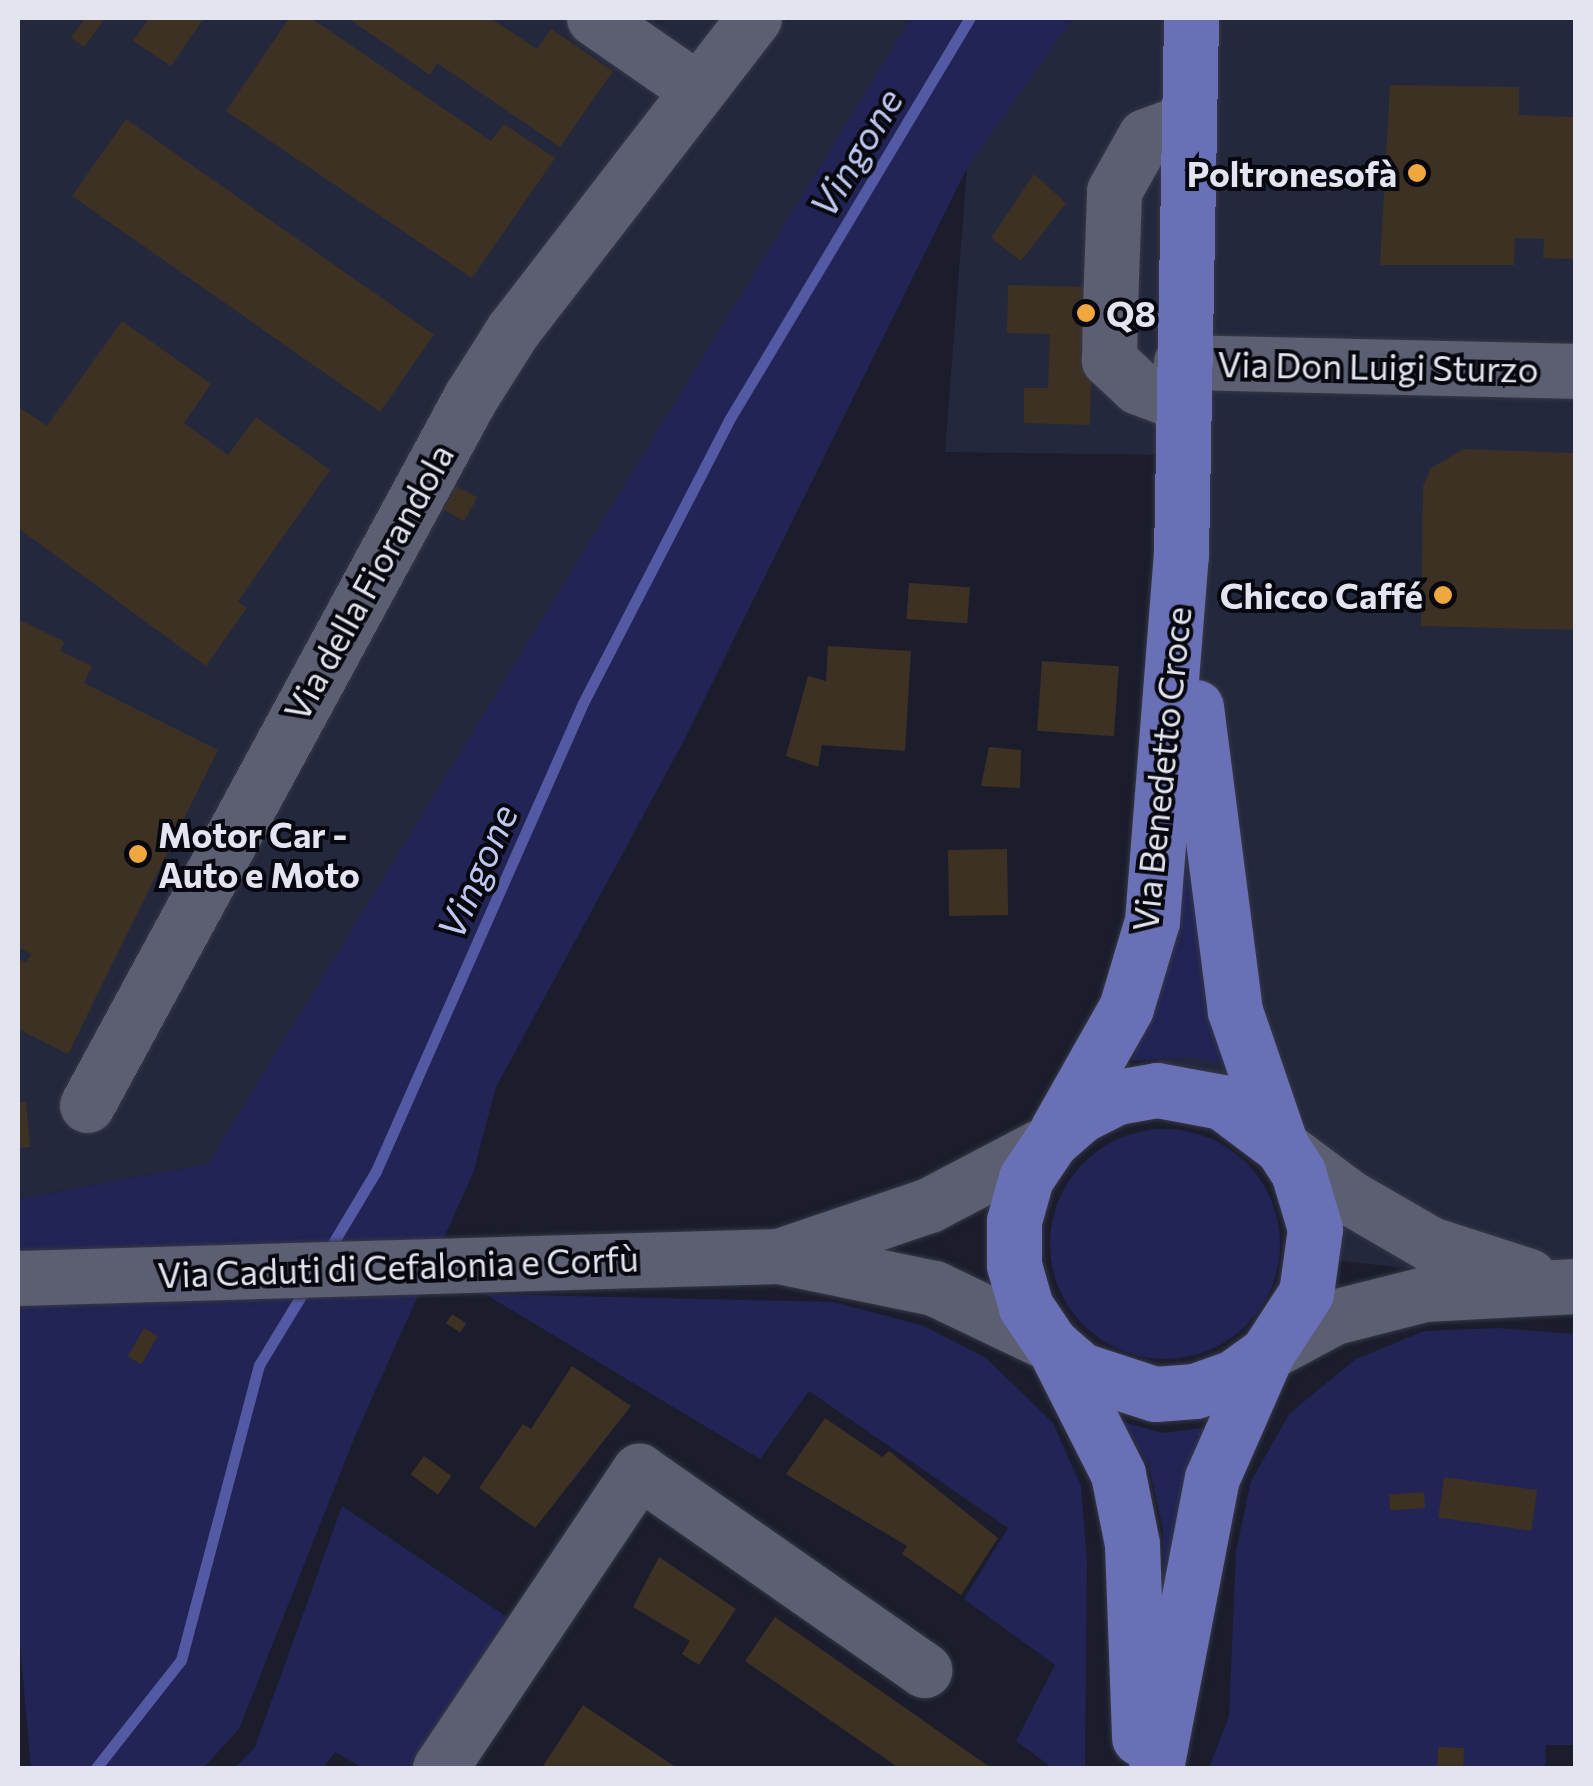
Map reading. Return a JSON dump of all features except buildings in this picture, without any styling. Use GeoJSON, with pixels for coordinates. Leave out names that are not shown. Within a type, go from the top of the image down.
{"type":"FeatureCollection","features":[{"type":"Feature","properties":{"kind":"main road","name":"Via Benedetto Croce"},"geometry":{"type":"LineString","coordinates":[[1140,1768],[1129,1527],[1118,1474],[1092,1414],[1026,1308],[1014,1236],[1026,1178],[1126,1008],[1152,921],[1181,554],[1181,382],[1191,18]]}},
{"type":"Feature","properties":{"kind":"main road","name":"Via Benedetto Croce"},"geometry":{"type":"LineString","coordinates":[[1156,1768],[1212,1478],[1267,1353],[1306,1293],[1314,1258],[1309,1200],[1282,1146],[1236,1011],[1226,959],[1181,554]]}},
{"type":"Feature","properties":{"kind":"main road","name":"Via Benedetto Croce"},"geometry":{"type":"LineString","coordinates":[[1051,1141],[1105,1103],[1157,1090],[1222,1102],[1282,1146]]}},
{"type":"Feature","properties":{"kind":"main road","name":"Via Benedetto Croce"},"geometry":{"type":"LineString","coordinates":[[1051,1344],[1098,1378],[1155,1394],[1195,1391],[1234,1377],[1267,1353]]}},
{"type":"Feature","properties":{"kind":"street"},"geometry":{"type":"LineString","coordinates":[[594,18],[698,90]]}},
{"type":"Feature","properties":{"kind":"street","name":"Via della Fiorandola"},"geometry":{"type":"LineString","coordinates":[[87,1106],[470,398],[513,330],[754,18]]}},
{"type":"Feature","properties":{"kind":"street"},"geometry":{"type":"LineString","coordinates":[[1181,382],[1138,386],[1109,360],[1114,190],[1145,136],[1186,121]]}},
{"type":"Feature","properties":{"kind":"street","name":"Via Don Luigi Sturzo"},"geometry":{"type":"LineString","coordinates":[[1181,382],[1576,371]]}},
{"type":"Feature","properties":{"kind":"street","name":"Via Caduti di Cefalonia e Corfù"},"geometry":{"type":"LineString","coordinates":[[780,1256],[929,1205],[1051,1141]]}},
{"type":"Feature","properties":{"kind":"street"},"geometry":{"type":"LineString","coordinates":[[1282,1146],[1349,1197],[1430,1244],[1566,1286]]}},
{"type":"Feature","properties":{"kind":"street","name":"Via Caduti di Cefalonia e Corfù"},"geometry":{"type":"LineString","coordinates":[[18,1278],[780,1256],[934,1288],[1051,1344]]}},
{"type":"Feature","properties":{"kind":"street"},"geometry":{"type":"LineString","coordinates":[[1267,1353],[1334,1317],[1424,1294],[1566,1286]]}},
{"type":"Feature","properties":{"kind":"street"},"geometry":{"type":"LineString","coordinates":[[440,1768],[639,1471],[924,1670]]}},
{"type":"Feature","properties":{"kind":"shaded area"},"geometry":{"type":"Polygon","coordinates":[[[18,18],[911,18],[208,1164],[18,1199],[18,18]]]}},
{"type":"Feature","properties":{"kind":"shaded area"},"geometry":{"type":"Polygon","coordinates":[[[911,18],[1073,18],[967,168],[681,746],[496,1087],[473,1173],[355,1436],[239,1729],[203,1768],[31,1768],[18,1623],[18,1199],[208,1164],[911,18]]]}},
{"type":"Feature","properties":{"kind":"shaded area"},"geometry":{"type":"Polygon","coordinates":[[[1073,18],[1575,18],[1575,1286],[1314,1258],[1298,1172],[1157,1090],[1180,455],[945,452],[967,168],[1073,18]]]}},
{"type":"Feature","properties":{"kind":"shaded area"},"geometry":{"type":"Polygon","coordinates":[[[1189,833],[1234,1065],[1188,1057],[1132,1061],[1175,912],[1189,833]]]}},
{"type":"Feature","properties":{"kind":"shaded area"},"geometry":{"type":"Polygon","coordinates":[[[1165,1129],[1209,1138],[1246,1163],[1271,1200],[1280,1244],[1271,1288],[1246,1325],[1209,1350],[1165,1359],[1121,1350],[1084,1325],[1059,1288],[1050,1244],[1059,1200],[1084,1163],[1121,1138],[1165,1129]]]}},
{"type":"Feature","properties":{"kind":"shaded area"},"geometry":{"type":"Polygon","coordinates":[[[485,1294],[834,1302],[924,1326],[986,1358],[1053,1423],[1081,1486],[1087,1560],[1085,1768],[1050,1766],[1016,1741],[1055,1665],[964,1599],[1008,1528],[809,1391],[760,1459],[485,1294]]]}},
{"type":"Feature","properties":{"kind":"shaded area"},"geometry":{"type":"Polygon","coordinates":[[[1499,1328],[1575,1334],[1575,1745],[1546,1745],[1545,1768],[1209,1768],[1229,1716],[1236,1551],[1251,1481],[1290,1413],[1356,1359],[1424,1331],[1499,1328]]]}},
{"type":"Feature","properties":{"kind":"shaded area"},"geometry":{"type":"Polygon","coordinates":[[[1123,1422],[1163,1433],[1217,1426],[1164,1603],[1163,1529],[1149,1467],[1123,1422]]]}},
{"type":"Feature","properties":{"kind":"shaded area"},"geometry":{"type":"Polygon","coordinates":[[[342,1506],[507,1617],[411,1768],[363,1768],[335,1752],[323,1768],[235,1768],[255,1747],[342,1506]]]}},
{"type":"Feature","properties":{"kind":"waterway","name":"Vingone"},"geometry":{"type":"LineString","coordinates":[[327,1253],[376,1171],[583,703],[729,420],[970,18]]}},
{"type":"Feature","properties":{"kind":"waterway","name":"Vingone"},"geometry":{"type":"LineString","coordinates":[[96,1768],[181,1660],[259,1365],[307,1286]]}},
{"type":"Feature","properties":{"kind":"place","name":"Poltronesofà"},"geometry":{"type":"Point","coordinates":[1417,173]}},
{"type":"Feature","properties":{"kind":"place","name":"Q8"},"geometry":{"type":"Point","coordinates":[1086,313]}},
{"type":"Feature","properties":{"kind":"place","name":"Chicco Caffé"},"geometry":{"type":"Point","coordinates":[1443,595]}},
{"type":"Feature","properties":{"kind":"place","name":"Motor Car - Auto e Moto"},"geometry":{"type":"Point","coordinates":[138,854]}}]}
